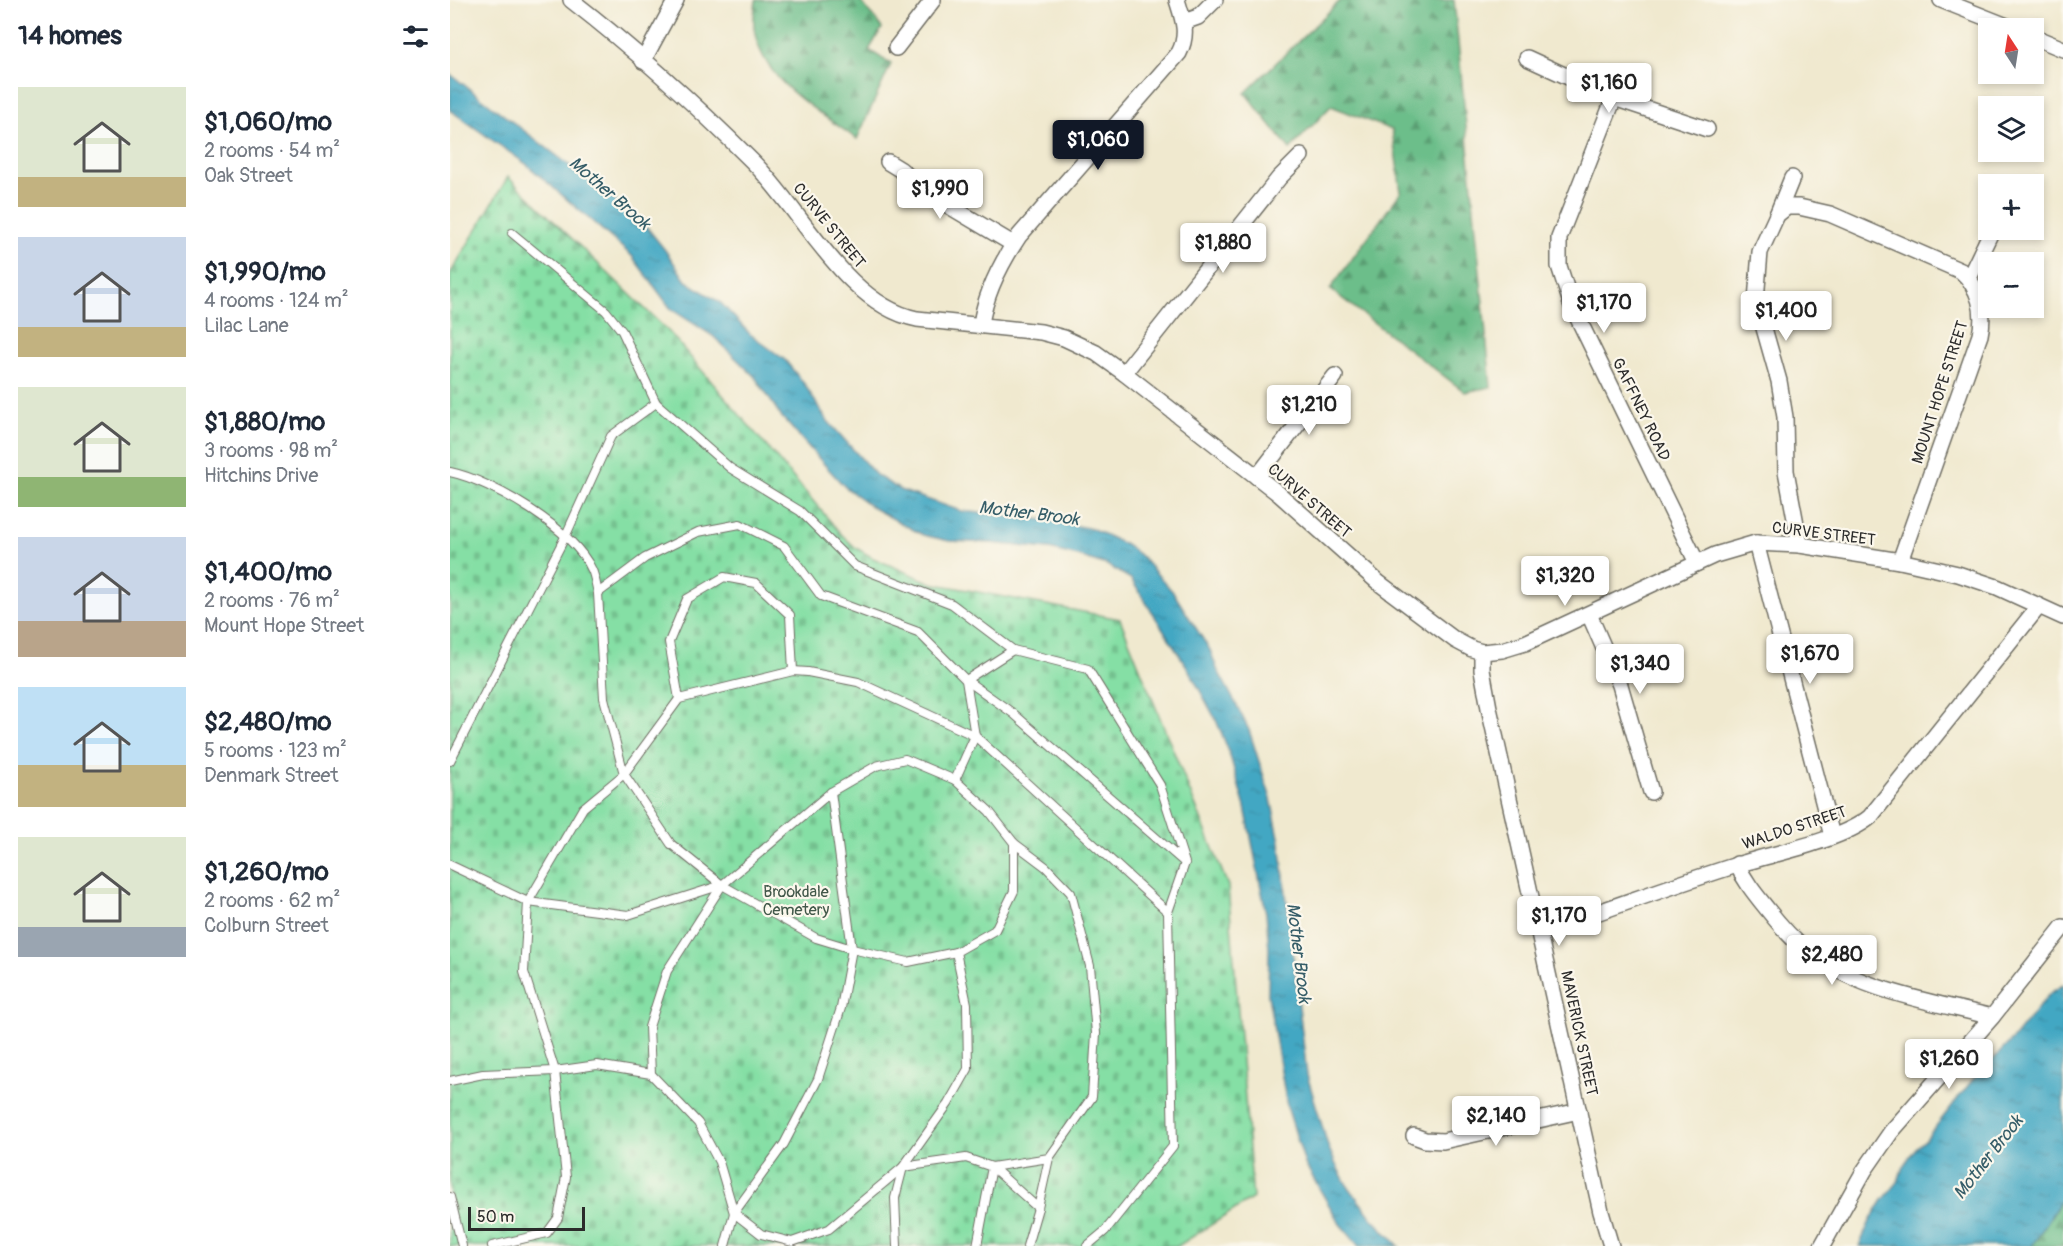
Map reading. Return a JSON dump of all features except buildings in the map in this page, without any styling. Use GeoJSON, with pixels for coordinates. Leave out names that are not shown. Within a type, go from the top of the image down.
{"type":"FeatureCollection","features":[{"type":"Feature","properties":{"kind":"street","name":"CURVE STREET"},"geometry":{"type":"LineString","coordinates":[[571,0],[643,61],[764,173],[837,265],[870,296],[890,310],[907,317],[1041,332],[1058,336],[1096,352],[1257,477],[1379,583],[1455,640],[1472,649],[1482,652],[1502,650],[1525,643],[1715,555],[1756,543],[1800,545],[1900,561],[1979,580],[2063,617]]}},
{"type":"Feature","properties":{"kind":"street"},"geometry":{"type":"LineString","coordinates":[[643,61],[676,0]]}},
{"type":"Feature","properties":{"kind":"street"},"geometry":{"type":"LineString","coordinates":[[896,48],[933,0]]}},
{"type":"Feature","properties":{"kind":"street"},"geometry":{"type":"LineString","coordinates":[[981,325],[987,297],[1013,244],[1174,60],[1186,37],[1178,0]]}},
{"type":"Feature","properties":{"kind":"street"},"geometry":{"type":"LineString","coordinates":[[1184,22],[1198,17],[1215,0]]}},
{"type":"Feature","properties":{"kind":"street"},"geometry":{"type":"LineString","coordinates":[[1941,0],[1974,6],[1995,18]]}},
{"type":"Feature","properties":{"kind":"street"},"geometry":{"type":"LineString","coordinates":[[2044,41],[2063,49]]}},
{"type":"Feature","properties":{"kind":"street"},"geometry":{"type":"LineString","coordinates":[[1527,58],[1614,98],[1707,129]]}},
{"type":"Feature","properties":{"kind":"street","name":"GAFFNEY ROAD"},"geometry":{"type":"LineString","coordinates":[[1614,98],[1559,238],[1558,266],[1565,280],[1572,306],[1697,563]]}},
{"type":"Feature","properties":{"kind":"street"},"geometry":{"type":"LineString","coordinates":[[1124,373],[1279,178],[1301,156]]}},
{"type":"Feature","properties":{"kind":"street"},"geometry":{"type":"LineString","coordinates":[[888,162],[929,194],[1013,244]]}},
{"type":"Feature","properties":{"kind":"street"},"geometry":{"type":"LineString","coordinates":[[1792,178],[1760,252],[1756,300],[1779,381],[1785,417],[1786,471],[1800,545]]}},
{"type":"Feature","properties":{"kind":"street"},"geometry":{"type":"LineString","coordinates":[[1777,215],[1787,207],[1830,214],[1961,271],[1969,278],[1987,240]]}},
{"type":"Feature","properties":{"kind":"street","name":"MOUNT HOPE STREET"},"geometry":{"type":"LineString","coordinates":[[1900,561],[1980,335],[1982,324],[1980,304],[1969,278]]}},
{"type":"Feature","properties":{"kind":"street"},"geometry":{"type":"LineString","coordinates":[[1257,477],[1335,376]]}},
{"type":"Feature","properties":{"kind":"street"},"geometry":{"type":"LineString","coordinates":[[1756,543],[1832,836]]}},
{"type":"Feature","properties":{"kind":"street","name":"WALDO STREET"},"geometry":{"type":"LineString","coordinates":[[1539,931],[1861,825],[1870,818],[2039,606]]}},
{"type":"Feature","properties":{"kind":"street"},"geometry":{"type":"LineString","coordinates":[[1588,614],[1618,680],[1651,792]]}},
{"type":"Feature","properties":{"kind":"street","name":"MAVERICK STREET"},"geometry":{"type":"LineString","coordinates":[[1482,652],[1483,678],[1489,708],[1611,1246]]}},
{"type":"Feature","properties":{"kind":"street"},"geometry":{"type":"LineString","coordinates":[[1737,864],[1744,880],[1778,922],[1806,950],[1825,963],[1863,982],[1992,1017]]}},
{"type":"Feature","properties":{"kind":"street"},"geometry":{"type":"LineString","coordinates":[[1822,1246],[1872,1158],[1901,1120],[1992,1017],[2063,927]]}},
{"type":"Feature","properties":{"kind":"street"},"geometry":{"type":"LineString","coordinates":[[1414,1136],[1425,1140],[1443,1141],[1579,1111]]}},
{"type":"Feature","properties":{"kind":"lane"},"geometry":{"type":"LineString","coordinates":[[512,233],[606,311],[621,331],[656,403],[730,468],[800,511],[855,566],[952,604],[1013,650],[1088,669],[1160,785],[1185,863],[1168,912],[1173,1146],[1105,1231],[1087,1246]]}},
{"type":"Feature","properties":{"kind":"lane"},"geometry":{"type":"LineString","coordinates":[[450,761],[566,535],[611,436],[656,403]]}},
{"type":"Feature","properties":{"kind":"lane"},"geometry":{"type":"LineString","coordinates":[[450,472],[505,492],[566,535],[591,569],[598,593],[604,698],[624,774],[671,844],[722,885],[816,938],[852,950],[908,962],[956,952],[995,930],[1014,891],[1014,843]]}},
{"type":"Feature","properties":{"kind":"lane"},"geometry":{"type":"LineString","coordinates":[[598,593],[645,558],[698,532],[740,524],[784,546],[821,596],[918,632],[966,680],[1014,714],[1185,863]]}},
{"type":"Feature","properties":{"kind":"lane"},"geometry":{"type":"LineString","coordinates":[[679,699],[669,642],[687,599],[724,577],[756,583],[790,615],[794,671]]}},
{"type":"Feature","properties":{"kind":"lane"},"geometry":{"type":"LineString","coordinates":[[966,680],[1013,650]]}},
{"type":"Feature","properties":{"kind":"lane"},"geometry":{"type":"LineString","coordinates":[[492,1246],[547,1233],[558,1218],[566,1177],[555,1071],[524,972],[528,903],[583,808],[624,774],[679,699],[794,671],[858,682],[975,736],[1168,912]]}},
{"type":"Feature","properties":{"kind":"lane"},"geometry":{"type":"LineString","coordinates":[[955,780],[975,736],[966,680]]}},
{"type":"Feature","properties":{"kind":"lane"},"geometry":{"type":"LineString","coordinates":[[651,1074],[650,1027],[667,971],[722,885],[831,792],[876,766],[905,759],[955,780],[989,811],[1014,843],[1046,867],[1071,893],[1090,966],[1096,1034],[1092,1097],[1049,1158],[1028,1246]]}},
{"type":"Feature","properties":{"kind":"lane"},"geometry":{"type":"LineString","coordinates":[[725,1246],[734,1213],[784,1144],[818,1079],[841,1008],[852,950],[831,792]]}},
{"type":"Feature","properties":{"kind":"lane"},"geometry":{"type":"LineString","coordinates":[[450,865],[528,903],[628,915],[722,885]]}},
{"type":"Feature","properties":{"kind":"lane"},"geometry":{"type":"LineString","coordinates":[[450,1081],[483,1074],[555,1071],[597,1065],[651,1074],[698,1123],[719,1162],[734,1213],[761,1234],[792,1242],[829,1228],[903,1167],[948,1104],[968,1069],[967,1004],[956,952]]}},
{"type":"Feature","properties":{"kind":"lane"},"geometry":{"type":"LineString","coordinates":[[903,1167],[966,1158],[992,1167],[1038,1208]]}},
{"type":"Feature","properties":{"kind":"lane"},"geometry":{"type":"LineString","coordinates":[[992,1167],[1049,1158]]}},
{"type":"Feature","properties":{"kind":"lane"},"geometry":{"type":"LineString","coordinates":[[897,1246],[895,1198],[903,1167]]}},
{"type":"Feature","properties":{"kind":"lane"},"geometry":{"type":"LineString","coordinates":[[977,1246],[992,1167]]}},
{"type":"Feature","properties":{"kind":"lane"},"geometry":{"type":"LineString","coordinates":[[450,1197],[462,1246]]}},
{"type":"Feature","properties":{"kind":"green space"},"geometry":{"type":"Polygon","coordinates":[[[756,0],[860,0],[882,28],[869,50],[891,64],[857,139],[793,92],[767,64],[754,28],[756,0]]]}},
{"type":"Feature","properties":{"kind":"green space"},"geometry":{"type":"Polygon","coordinates":[[[1341,0],[1454,0],[1491,387],[1465,392],[1330,289],[1401,192],[1392,130],[1331,106],[1290,149],[1245,93],[1341,0]]]}},
{"type":"Feature","properties":{"kind":"green space","name":"Brookdale Cemetery"},"geometry":{"type":"Polygon","coordinates":[[[508,177],[670,333],[842,535],[856,548],[873,558],[931,583],[1120,619],[1228,886],[1253,1198],[1178,1246],[450,1246],[450,274],[508,177]]]}},
{"type":"Feature","properties":{"kind":"green space"},"geometry":{"type":"Polygon","coordinates":[[[2063,1197],[2063,1246],[2032,1246],[2063,1197]]]}},
{"type":"Feature","properties":{"kind":"water"},"geometry":{"type":"Polygon","coordinates":[[[450,74],[641,220],[686,281],[721,303],[750,334],[785,360],[805,385],[826,419],[876,475],[900,490],[961,511],[1046,520],[1093,529],[1126,545],[1141,556],[1173,592],[1210,650],[1217,669],[1249,730],[1271,799],[1280,842],[1307,1075],[1328,1146],[1347,1185],[1372,1218],[1399,1246],[1359,1246],[1340,1224],[1305,1164],[1287,1106],[1268,995],[1269,949],[1266,913],[1245,807],[1228,749],[1216,720],[1186,665],[1131,579],[1107,565],[1049,549],[949,541],[923,535],[875,509],[845,487],[781,416],[755,377],[713,336],[671,309],[632,256],[526,164],[450,110],[450,74]]]}},
{"type":"Feature","properties":{"kind":"water","name":"Mother Brook"},"geometry":{"type":"Polygon","coordinates":[[[2063,985],[2063,1197],[2032,1246],[1859,1246],[1870,1221],[1898,1182],[1903,1166],[1915,1149],[1926,1139],[1970,1083],[2011,1041],[2050,993],[2063,985]]]}}]}
